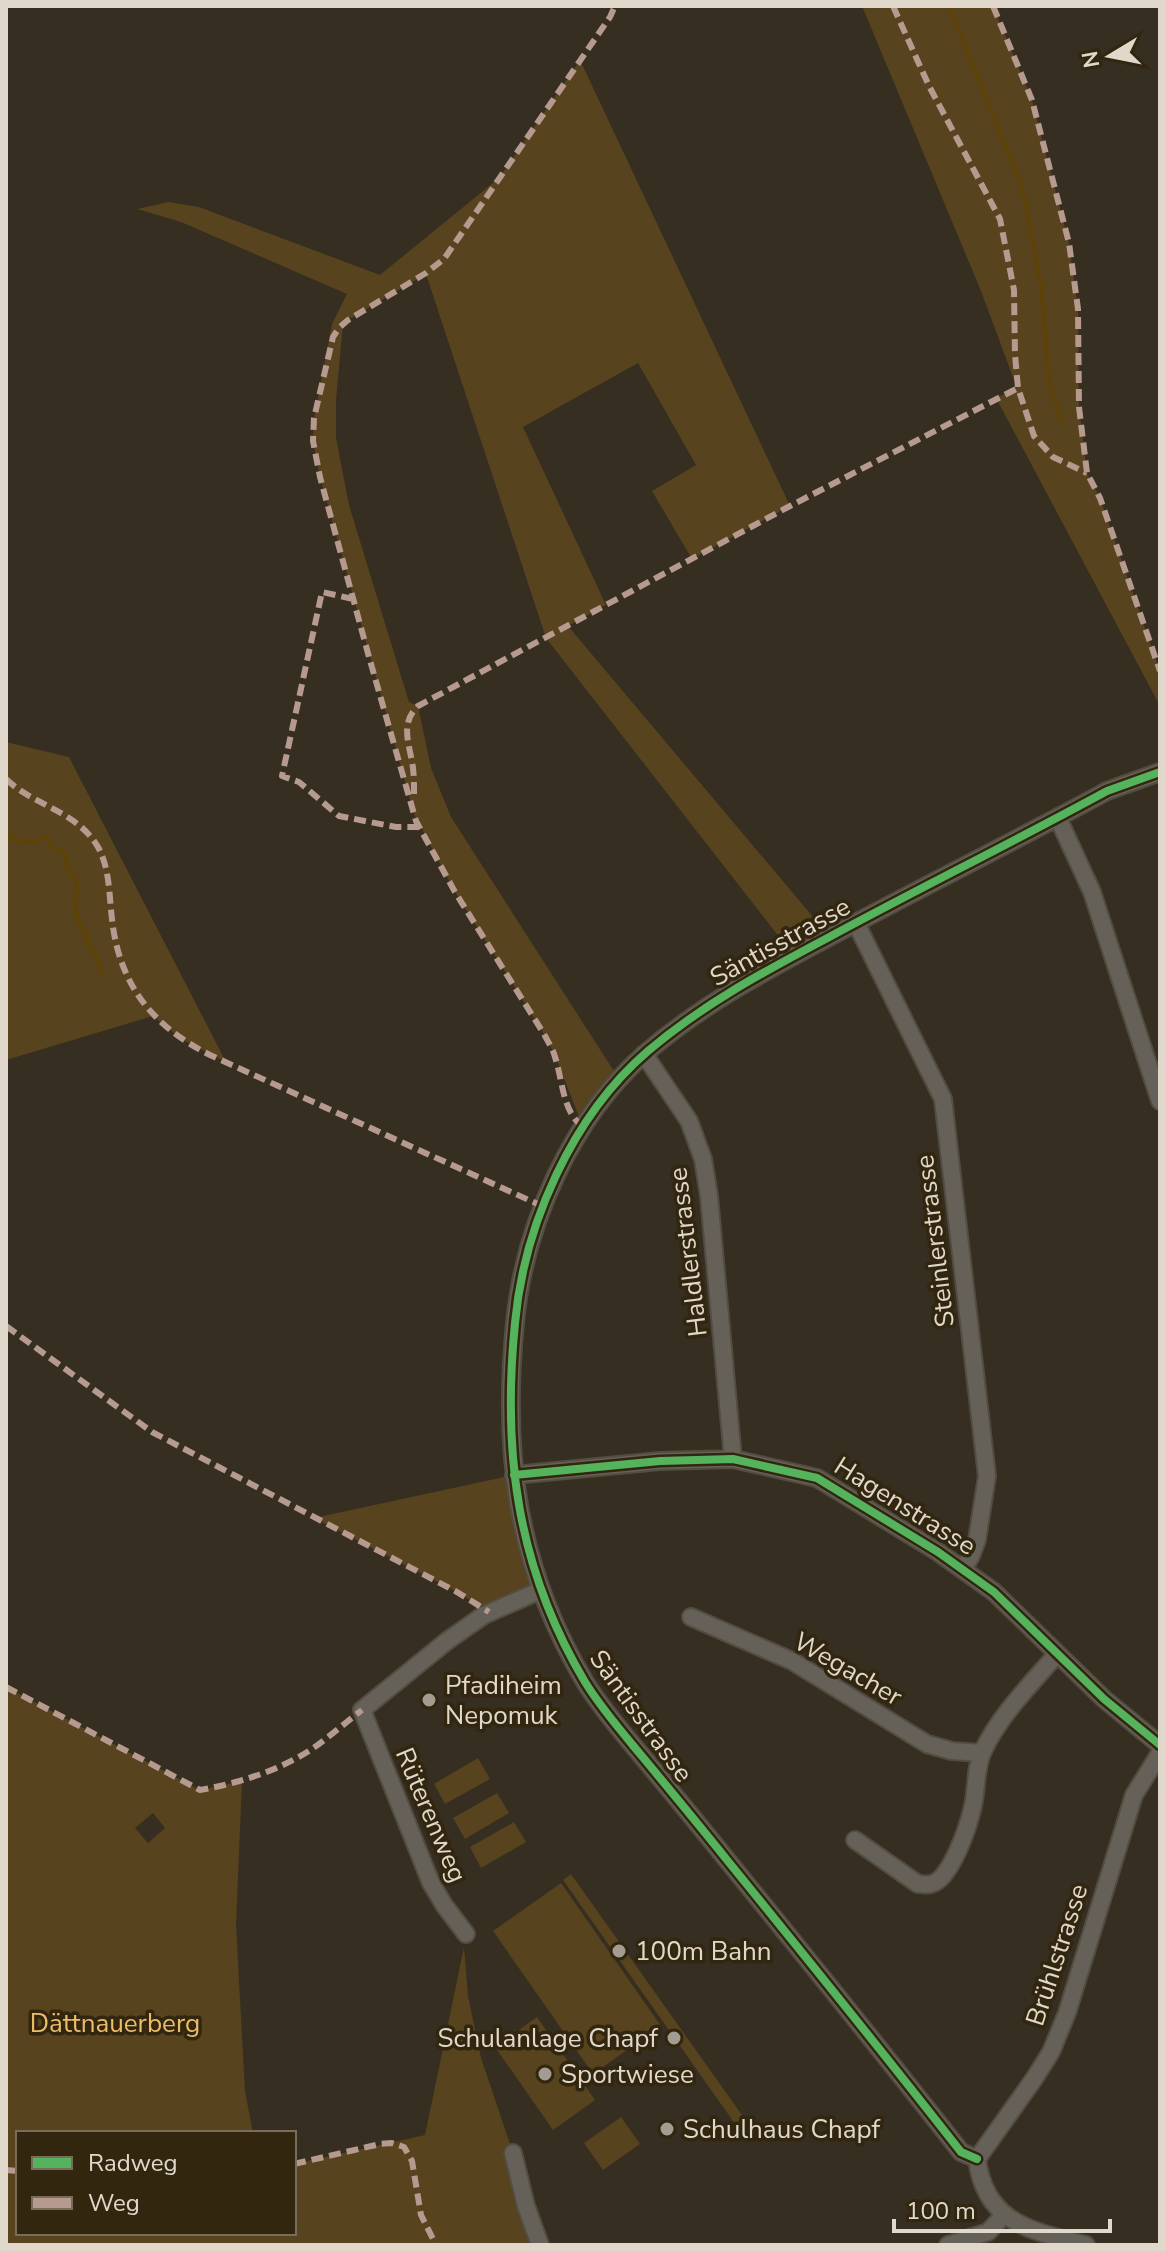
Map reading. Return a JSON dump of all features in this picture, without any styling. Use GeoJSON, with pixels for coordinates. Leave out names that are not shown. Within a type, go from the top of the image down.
{"type":"FeatureCollection","features":[{"type":"Feature","properties":{"kind":"street","name":"Säntisstrasse"},"geometry":{"type":"LineString","coordinates":[[977,2159],[961,2152],[586,1684],[541,1590],[523,1529],[510,1426],[510,1368],[517,1297],[528,1247],[559,1168],[583,1127],[619,1079],[644,1054],[733,988],[1107,791],[1160,772]]}},
{"type":"Feature","properties":{"kind":"street"},"geometry":{"type":"LineString","coordinates":[[1058,818],[1092,892],[1160,1101]]}},
{"type":"Feature","properties":{"kind":"street","name":"Steinlerstrasse"},"geometry":{"type":"LineString","coordinates":[[856,923],[943,1099],[987,1476],[977,1540],[963,1569]]}},
{"type":"Feature","properties":{"kind":"street","name":"Haldlerstrasse"},"geometry":{"type":"LineString","coordinates":[[644,1054],[689,1121],[703,1159],[711,1211],[733,1459]]}},
{"type":"Feature","properties":{"kind":"street","name":"Hagenstrasse"},"geometry":{"type":"LineString","coordinates":[[514,1475],[660,1461],[733,1459],[817,1478],[888,1520],[994,1592],[1104,1699],[1160,1745]]}},
{"type":"Feature","properties":{"kind":"street","name":"Rüterenweg"},"geometry":{"type":"LineString","coordinates":[[466,1934],[431,1883],[362,1710],[484,1615],[541,1590]]}},
{"type":"Feature","properties":{"kind":"street","name":"Wegacher"},"geometry":{"type":"LineString","coordinates":[[691,1617],[792,1661],[927,1744],[952,1751],[982,1753]]}},
{"type":"Feature","properties":{"kind":"street"},"geometry":{"type":"LineString","coordinates":[[855,1840],[918,1884],[940,1880],[965,1835],[982,1753],[1015,1701],[1057,1654]]}},
{"type":"Feature","properties":{"kind":"street","name":"Brühlstrasse"},"geometry":{"type":"LineString","coordinates":[[977,2159],[1051,2052],[1067,2013],[1131,1803],[1160,1753]]}},
{"type":"Feature","properties":{"kind":"street"},"geometry":{"type":"LineString","coordinates":[[513,2153],[526,2206],[540,2245]]}},
{"type":"Feature","properties":{"kind":"street"},"geometry":{"type":"LineString","coordinates":[[977,2159],[982,2185],[1005,2214],[1040,2234],[1086,2245]]}},
{"type":"Feature","properties":{"kind":"street"},"geometry":{"type":"LineString","coordinates":[[948,2245],[988,2232],[1005,2214]]}},
{"type":"Feature","properties":{"kind":"green space"},"geometry":{"type":"Polygon","coordinates":[[[862,6],[993,6],[1032,100],[1069,243],[1078,309],[1079,407],[1087,473],[1100,498],[1160,671],[1160,706],[996,398],[1017,388],[981,291],[862,6]]]}},
{"type":"Feature","properties":{"kind":"green space"},"geometry":{"type":"Polygon","coordinates":[[[580,60],[790,506],[692,559],[652,491],[696,465],[638,363],[523,427],[606,605],[568,626],[830,937],[794,956],[546,638],[426,274],[348,320],[343,324],[336,438],[349,505],[409,702],[418,706],[431,768],[451,817],[619,1079],[583,1127],[544,1034],[455,892],[414,814],[320,477],[313,441],[314,418],[332,324],[347,294],[181,222],[137,209],[169,202],[199,207],[380,275],[499,178],[580,60]]]}},
{"type":"Feature","properties":{"kind":"green space"},"geometry":{"type":"Polygon","coordinates":[[[6,742],[69,757],[226,1062],[181,1039],[153,1016],[6,1060],[6,742]]]}},
{"type":"Feature","properties":{"kind":"green space"},"geometry":{"type":"Polygon","coordinates":[[[514,1475],[541,1590],[489,1612],[457,1592],[314,1518],[514,1475]]]}},
{"type":"Feature","properties":{"kind":"green space","name":"Dättnauerberg"},"geometry":{"type":"Polygon","coordinates":[[[6,1687],[200,1790],[242,1781],[236,1925],[245,2091],[253,2131],[16,2131],[16,2235],[296,2235],[296,2164],[425,2135],[464,1947],[468,1996],[481,2058],[540,2245],[6,2245],[6,1687]],[[153,1813],[135,1828],[148,1843],[165,1828],[153,1813]]]}},
{"type":"Feature","properties":{"kind":"green space"},"geometry":{"type":"Polygon","coordinates":[[[478,1758],[490,1779],[445,1804],[434,1784],[478,1758]]]}},
{"type":"Feature","properties":{"kind":"green space"},"geometry":{"type":"Polygon","coordinates":[[[497,1793],[509,1813],[465,1839],[453,1818],[497,1793]]]}},
{"type":"Feature","properties":{"kind":"green space"},"geometry":{"type":"Polygon","coordinates":[[[514,1822],[526,1842],[481,1868],[470,1847],[514,1822]]]}},
{"type":"Feature","properties":{"kind":"green space","name":"100m Bahn"},"geometry":{"type":"Polygon","coordinates":[[[571,1874],[749,2125],[740,2131],[563,1880],[571,1874]]]}},
{"type":"Feature","properties":{"kind":"green space"},"geometry":{"type":"Polygon","coordinates":[[[561,1883],[661,2026],[593,2074],[493,1931],[561,1883]]]}},
{"type":"Feature","properties":{"kind":"green space","name":"Sportwiese"},"geometry":{"type":"Polygon","coordinates":[[[537,2017],[595,2100],[553,2130],[495,2047],[537,2017]]]}},
{"type":"Feature","properties":{"kind":"green space"},"geometry":{"type":"Polygon","coordinates":[[[621,2117],[640,2144],[603,2170],[584,2143],[621,2117]]]}},
{"type":"Feature","properties":{"kind":"waterway"},"geometry":{"type":"LineString","coordinates":[[949,6],[1022,187],[1041,286],[1049,382],[1062,422]]}},
{"type":"Feature","properties":{"kind":"waterway"},"geometry":{"type":"LineString","coordinates":[[6,833],[24,842],[45,837],[52,848],[65,853],[68,870],[76,879],[74,896],[78,922],[97,958],[101,973]]}},
{"type":"Feature","properties":{"kind":"marked path"},"geometry":{"type":"LineString","coordinates":[[583,1127],[567,1104],[554,1054],[544,1034],[455,892],[416,821],[320,477],[313,441],[314,418],[333,337],[339,328],[444,259],[615,6]]}},
{"type":"Feature","properties":{"kind":"marked path"},"geometry":{"type":"LineString","coordinates":[[893,6],[929,86],[1000,219],[1014,290],[1018,388],[1034,436],[1053,457],[1087,473]]}},
{"type":"Feature","properties":{"kind":"marked path"},"geometry":{"type":"LineString","coordinates":[[993,6],[1032,100],[1069,243],[1078,309],[1079,407],[1087,473],[1100,498],[1160,671]]}},
{"type":"Feature","properties":{"kind":"marked path"},"geometry":{"type":"LineString","coordinates":[[414,794],[407,727],[418,706],[790,506],[1018,388]]}},
{"type":"Feature","properties":{"kind":"marked path"},"geometry":{"type":"LineString","coordinates":[[353,599],[322,592],[282,776],[299,782],[339,816],[396,827],[419,827]]}},
{"type":"Feature","properties":{"kind":"marked path"},"geometry":{"type":"LineString","coordinates":[[6,779],[79,825],[98,847],[107,873],[112,919],[122,964],[142,1000],[171,1031],[210,1055],[542,1206]]}},
{"type":"Feature","properties":{"kind":"marked path"},"geometry":{"type":"LineString","coordinates":[[6,1326],[152,1432],[457,1592],[489,1612]]}},
{"type":"Feature","properties":{"kind":"marked path"},"geometry":{"type":"LineString","coordinates":[[6,1687],[200,1790],[244,1780],[286,1764],[312,1749],[362,1710]]}},
{"type":"Feature","properties":{"kind":"marked path"},"geometry":{"type":"LineString","coordinates":[[296,2164],[380,2144],[392,2143],[404,2147],[412,2161],[421,2215],[436,2245]]}},
{"type":"Feature","properties":{"kind":"marked path"},"geometry":{"type":"LineString","coordinates":[[6,2170],[16,2171]]}},
{"type":"Feature","properties":{"kind":"cycle path"},"geometry":{"type":"LineString","coordinates":[[977,2159],[961,2152],[585,1682],[544,1596],[520,1508],[511,1418],[515,1323],[529,1248],[556,1175],[596,1107],[648,1051],[715,1002],[784,961],[1107,791],[1160,772]]}},
{"type":"Feature","properties":{"kind":"cycle path"},"geometry":{"type":"LineString","coordinates":[[514,1475],[660,1461],[733,1459],[817,1478],[938,1552],[994,1592],[1104,1699],[1160,1745]]}},
{"type":"Feature","properties":{"kind":"place","name":"Pfadiheim Nepomuk"},"geometry":{"type":"Point","coordinates":[429,1700]}},
{"type":"Feature","properties":{"kind":"place","name":"100m Bahn"},"geometry":{"type":"Point","coordinates":[619,1951]}},
{"type":"Feature","properties":{"kind":"place","name":"Schulanlage Chapf"},"geometry":{"type":"Point","coordinates":[674,2038]}},
{"type":"Feature","properties":{"kind":"place","name":"Sportwiese"},"geometry":{"type":"Point","coordinates":[545,2074]}},
{"type":"Feature","properties":{"kind":"place","name":"Schulhaus Chapf"},"geometry":{"type":"Point","coordinates":[667,2129]}}]}
